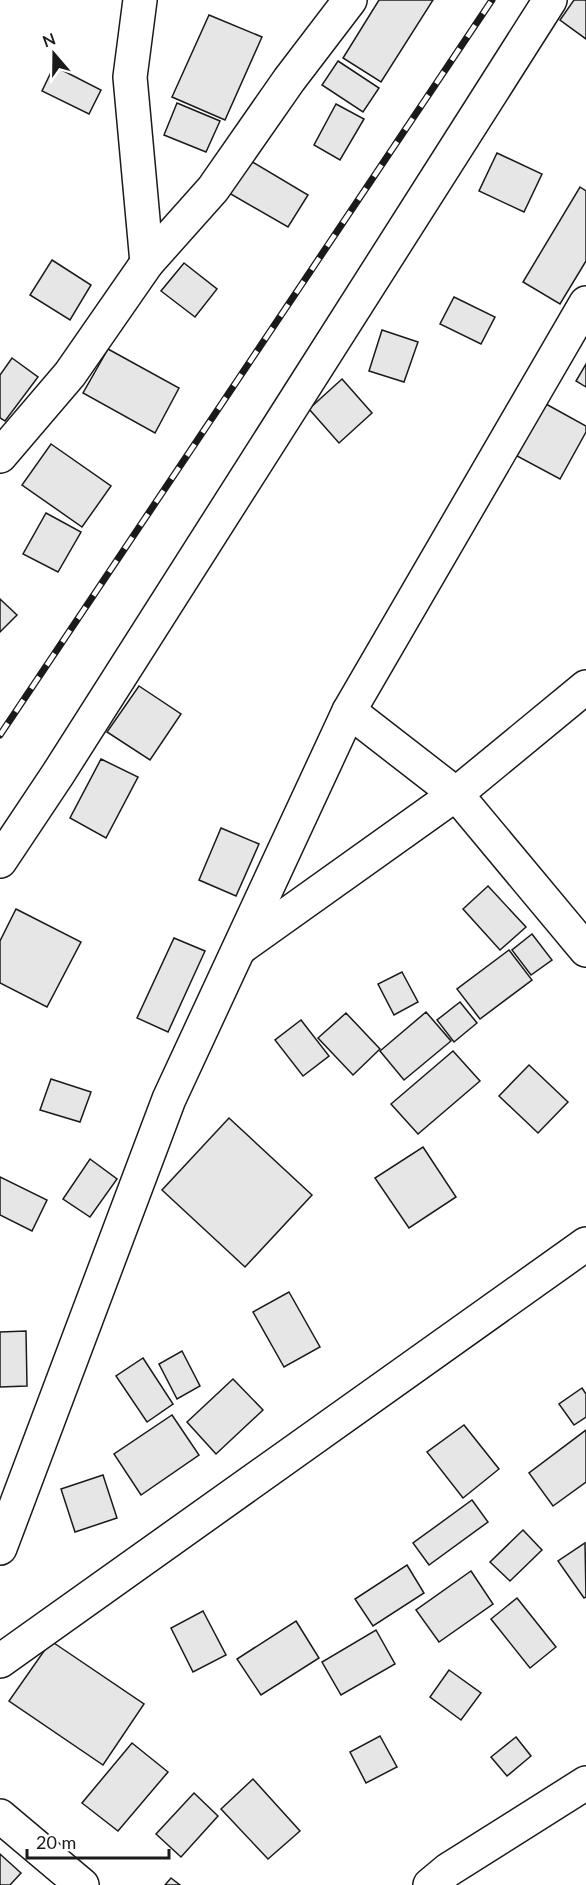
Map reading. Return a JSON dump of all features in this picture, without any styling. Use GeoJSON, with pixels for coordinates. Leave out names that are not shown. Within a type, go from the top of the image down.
{"type":"FeatureCollection","features":[{"type":"Feature","properties":{"kind":"street"},"geometry":{"type":"LineString","coordinates":[[140,0],[130,77],[147,263]]}},
{"type":"Feature","properties":{"kind":"street"},"geometry":{"type":"LineString","coordinates":[[0,456],[70,374],[147,263],[213,189],[289,80],[350,0]]}},
{"type":"Feature","properties":{"kind":"street"},"geometry":{"type":"LineString","coordinates":[[0,861],[550,0]]}},
{"type":"Feature","properties":{"kind":"street"},"geometry":{"type":"LineString","coordinates":[[0,1548],[169,1099],[349,711],[586,303]]}},
{"type":"Feature","properties":{"kind":"street"},"geometry":{"type":"LineString","coordinates":[[238,950],[456,794],[586,687]]}},
{"type":"Feature","properties":{"kind":"street"},"geometry":{"type":"LineString","coordinates":[[349,711],[456,794],[586,950]]}},
{"type":"Feature","properties":{"kind":"street"},"geometry":{"type":"LineString","coordinates":[[0,1661],[586,1244]]}},
{"type":"Feature","properties":{"kind":"street"},"geometry":{"type":"LineString","coordinates":[[430,1885],[447,1870],[586,1783]]}},
{"type":"Feature","properties":{"kind":"street"},"geometry":{"type":"LineString","coordinates":[[0,1816],[82,1885]]}},
{"type":"Feature","properties":{"kind":"building"},"geometry":{"type":"Polygon","coordinates":[[[379,0],[433,0],[381,82],[343,58],[379,0]]]}},
{"type":"Feature","properties":{"kind":"building"},"geometry":{"type":"Polygon","coordinates":[[[574,0],[586,0],[586,39],[560,20],[574,0]]]}},
{"type":"Feature","properties":{"kind":"building"},"geometry":{"type":"Polygon","coordinates":[[[209,15],[262,37],[225,120],[172,97],[209,15]]]}},
{"type":"Feature","properties":{"kind":"building"},"geometry":{"type":"Polygon","coordinates":[[[338,61],[379,88],[363,112],[322,85],[338,61]]]}},
{"type":"Feature","properties":{"kind":"building"},"geometry":{"type":"Polygon","coordinates":[[[54,66],[101,90],[89,114],[42,91],[54,66]]]}},
{"type":"Feature","properties":{"kind":"building"},"geometry":{"type":"Polygon","coordinates":[[[177,103],[220,121],[206,152],[164,135],[177,103]]]}},
{"type":"Feature","properties":{"kind":"building"},"geometry":{"type":"Polygon","coordinates":[[[336,104],[364,119],[340,160],[314,145],[336,104]]]}},
{"type":"Feature","properties":{"kind":"building"},"geometry":{"type":"Polygon","coordinates":[[[497,153],[542,174],[524,212],[479,191],[497,153]]]}},
{"type":"Feature","properties":{"kind":"building"},"geometry":{"type":"Polygon","coordinates":[[[249,160],[308,195],[288,227],[229,193],[249,160]]]}},
{"type":"Feature","properties":{"kind":"building"},"geometry":{"type":"Polygon","coordinates":[[[580,187],[586,191],[586,261],[560,304],[523,282],[580,187]]]}},
{"type":"Feature","properties":{"kind":"building"},"geometry":{"type":"Polygon","coordinates":[[[52,260],[91,285],[70,320],[30,295],[52,260]]]}},
{"type":"Feature","properties":{"kind":"building"},"geometry":{"type":"Polygon","coordinates":[[[184,263],[217,289],[195,317],[161,291],[184,263]]]}},
{"type":"Feature","properties":{"kind":"building"},"geometry":{"type":"Polygon","coordinates":[[[454,297],[495,317],[481,344],[440,324],[454,297]]]}},
{"type":"Feature","properties":{"kind":"building"},"geometry":{"type":"Polygon","coordinates":[[[382,330],[418,342],[404,382],[369,371],[382,330]]]}},
{"type":"Feature","properties":{"kind":"building"},"geometry":{"type":"Polygon","coordinates":[[[108,349],[179,388],[155,433],[83,393],[108,349]]]}},
{"type":"Feature","properties":{"kind":"building"},"geometry":{"type":"Polygon","coordinates":[[[12,358],[38,377],[5,421],[0,418],[0,375],[12,358]]]}},
{"type":"Feature","properties":{"kind":"building"},"geometry":{"type":"Polygon","coordinates":[[[586,364],[586,387],[576,381],[586,364]]]}},
{"type":"Feature","properties":{"kind":"building"},"geometry":{"type":"Polygon","coordinates":[[[342,379],[372,413],[339,443],[309,409],[342,379]]]}},
{"type":"Feature","properties":{"kind":"building"},"geometry":{"type":"Polygon","coordinates":[[[546,404],[586,426],[586,432],[560,479],[517,456],[546,404]]]}},
{"type":"Feature","properties":{"kind":"building"},"geometry":{"type":"Polygon","coordinates":[[[51,444],[111,486],[82,527],[22,485],[51,444]]]}},
{"type":"Feature","properties":{"kind":"building"},"geometry":{"type":"Polygon","coordinates":[[[46,513],[81,532],[58,572],[23,554],[46,513]]]}},
{"type":"Feature","properties":{"kind":"building"},"geometry":{"type":"Polygon","coordinates":[[[0,599],[17,615],[0,632],[0,599]]]}},
{"type":"Feature","properties":{"kind":"building"},"geometry":{"type":"Polygon","coordinates":[[[139,686],[181,714],[150,760],[107,732],[139,686]]]}},
{"type":"Feature","properties":{"kind":"building"},"geometry":{"type":"Polygon","coordinates":[[[101,759],[138,777],[106,838],[70,818],[101,759]]]}},
{"type":"Feature","properties":{"kind":"building"},"geometry":{"type":"Polygon","coordinates":[[[221,828],[259,844],[236,896],[199,880],[221,828]]]}},
{"type":"Feature","properties":{"kind":"building"},"geometry":{"type":"Polygon","coordinates":[[[488,886],[526,927],[500,950],[463,909],[488,886]]]}},
{"type":"Feature","properties":{"kind":"building"},"geometry":{"type":"Polygon","coordinates":[[[16,909],[81,942],[47,1007],[0,983],[0,941],[16,909]]]}},
{"type":"Feature","properties":{"kind":"building"},"geometry":{"type":"Polygon","coordinates":[[[532,934],[552,960],[531,975],[512,950],[532,934]]]}},
{"type":"Feature","properties":{"kind":"building"},"geometry":{"type":"Polygon","coordinates":[[[174,938],[205,951],[168,1032],[137,1018],[174,938]]]}},
{"type":"Feature","properties":{"kind":"building"},"geometry":{"type":"Polygon","coordinates":[[[509,950],[532,980],[480,1019],[457,989],[509,950]]]}},
{"type":"Feature","properties":{"kind":"building"},"geometry":{"type":"Polygon","coordinates":[[[402,972],[418,1002],[394,1015],[378,984],[402,972]]]}},
{"type":"Feature","properties":{"kind":"building"},"geometry":{"type":"Polygon","coordinates":[[[460,1002],[477,1023],[454,1042],[437,1020],[460,1002]]]}},
{"type":"Feature","properties":{"kind":"building"},"geometry":{"type":"Polygon","coordinates":[[[426,1012],[451,1041],[404,1080],[380,1051],[426,1012]]]}},
{"type":"Feature","properties":{"kind":"building"},"geometry":{"type":"Polygon","coordinates":[[[346,1013],[380,1049],[353,1075],[318,1038],[346,1013]]]}},
{"type":"Feature","properties":{"kind":"building"},"geometry":{"type":"Polygon","coordinates":[[[301,1020],[329,1056],[303,1076],[275,1040],[301,1020]]]}},
{"type":"Feature","properties":{"kind":"building"},"geometry":{"type":"Polygon","coordinates":[[[453,1051],[480,1081],[418,1134],[391,1104],[453,1051]]]}},
{"type":"Feature","properties":{"kind":"building"},"geometry":{"type":"Polygon","coordinates":[[[529,1065],[568,1102],[538,1133],[499,1096],[529,1065]]]}},
{"type":"Feature","properties":{"kind":"building"},"geometry":{"type":"Polygon","coordinates":[[[51,1079],[91,1092],[80,1122],[40,1110],[51,1079]]]}},
{"type":"Feature","properties":{"kind":"building"},"geometry":{"type":"Polygon","coordinates":[[[229,1118],[312,1195],[245,1267],[162,1190],[229,1118]]]}},
{"type":"Feature","properties":{"kind":"building"},"geometry":{"type":"Polygon","coordinates":[[[423,1147],[456,1197],[409,1228],[375,1178],[423,1147]]]}},
{"type":"Feature","properties":{"kind":"building"},"geometry":{"type":"Polygon","coordinates":[[[90,1159],[117,1179],[90,1217],[63,1199],[90,1159]]]}},
{"type":"Feature","properties":{"kind":"building"},"geometry":{"type":"Polygon","coordinates":[[[0,1177],[47,1200],[32,1231],[0,1215],[0,1177]]]}},
{"type":"Feature","properties":{"kind":"building"},"geometry":{"type":"Polygon","coordinates":[[[289,1292],[320,1347],[284,1367],[253,1312],[289,1292]]]}},
{"type":"Feature","properties":{"kind":"building"},"geometry":{"type":"Polygon","coordinates":[[[26,1331],[27,1386],[0,1387],[0,1332],[26,1331]]]}},
{"type":"Feature","properties":{"kind":"building"},"geometry":{"type":"Polygon","coordinates":[[[182,1351],[200,1386],[177,1399],[159,1364],[182,1351]]]}},
{"type":"Feature","properties":{"kind":"building"},"geometry":{"type":"Polygon","coordinates":[[[143,1358],[173,1404],[147,1422],[116,1376],[143,1358]]]}},
{"type":"Feature","properties":{"kind":"building"},"geometry":{"type":"Polygon","coordinates":[[[233,1379],[263,1410],[216,1454],[187,1422],[233,1379]]]}},
{"type":"Feature","properties":{"kind":"building"},"geometry":{"type":"Polygon","coordinates":[[[582,1388],[586,1394],[586,1417],[574,1425],[559,1404],[582,1388]]]}},
{"type":"Feature","properties":{"kind":"building"},"geometry":{"type":"Polygon","coordinates":[[[172,1415],[199,1455],[141,1495],[114,1454],[172,1415]]]}},
{"type":"Feature","properties":{"kind":"building"},"geometry":{"type":"Polygon","coordinates":[[[464,1425],[499,1469],[463,1498],[427,1452],[464,1425]]]}},
{"type":"Feature","properties":{"kind":"building"},"geometry":{"type":"Polygon","coordinates":[[[586,1430],[586,1482],[553,1506],[529,1473],[586,1430]]]}},
{"type":"Feature","properties":{"kind":"building"},"geometry":{"type":"Polygon","coordinates":[[[103,1475],[117,1518],[75,1532],[61,1489],[103,1475]]]}},
{"type":"Feature","properties":{"kind":"building"},"geometry":{"type":"Polygon","coordinates":[[[472,1500],[488,1522],[429,1565],[413,1543],[472,1500]]]}},
{"type":"Feature","properties":{"kind":"building"},"geometry":{"type":"Polygon","coordinates":[[[523,1530],[542,1550],[510,1581],[490,1562],[523,1530]]]}},
{"type":"Feature","properties":{"kind":"building"},"geometry":{"type":"Polygon","coordinates":[[[585,1543],[586,1597],[584,1598],[558,1561],[585,1543]]]}},
{"type":"Feature","properties":{"kind":"building"},"geometry":{"type":"Polygon","coordinates":[[[407,1565],[424,1593],[373,1626],[355,1599],[407,1565]]]}},
{"type":"Feature","properties":{"kind":"building"},"geometry":{"type":"Polygon","coordinates":[[[471,1571],[493,1604],[439,1642],[416,1610],[471,1571]]]}},
{"type":"Feature","properties":{"kind":"building"},"geometry":{"type":"Polygon","coordinates":[[[517,1598],[556,1647],[530,1668],[491,1619],[517,1598]]]}},
{"type":"Feature","properties":{"kind":"building"},"geometry":{"type":"Polygon","coordinates":[[[203,1611],[226,1655],[193,1672],[171,1628],[203,1611]]]}},
{"type":"Feature","properties":{"kind":"building"},"geometry":{"type":"Polygon","coordinates":[[[296,1621],[319,1658],[261,1695],[237,1659],[296,1621]]]}},
{"type":"Feature","properties":{"kind":"building"},"geometry":{"type":"Polygon","coordinates":[[[376,1630],[395,1664],[341,1695],[322,1662],[376,1630]]]}},
{"type":"Feature","properties":{"kind":"building"},"geometry":{"type":"Polygon","coordinates":[[[51,1641],[144,1704],[103,1765],[9,1701],[51,1641]]]}},
{"type":"Feature","properties":{"kind":"building"},"geometry":{"type":"Polygon","coordinates":[[[449,1670],[481,1693],[461,1720],[430,1697],[449,1670]]]}},
{"type":"Feature","properties":{"kind":"building"},"geometry":{"type":"Polygon","coordinates":[[[380,1736],[397,1767],[366,1783],[350,1752],[380,1736]]]}},
{"type":"Feature","properties":{"kind":"building"},"geometry":{"type":"Polygon","coordinates":[[[516,1737],[531,1756],[507,1776],[491,1757],[516,1737]]]}},
{"type":"Feature","properties":{"kind":"building"},"geometry":{"type":"Polygon","coordinates":[[[132,1743],[168,1772],[118,1831],[82,1803],[132,1743]]]}},
{"type":"Feature","properties":{"kind":"building"},"geometry":{"type":"Polygon","coordinates":[[[253,1779],[300,1831],[268,1859],[221,1809],[253,1779]]]}},
{"type":"Feature","properties":{"kind":"building"},"geometry":{"type":"Polygon","coordinates":[[[194,1793],[218,1816],[181,1857],[156,1834],[194,1793]]]}},
{"type":"Feature","properties":{"kind":"building"},"geometry":{"type":"Polygon","coordinates":[[[0,1854],[21,1873],[10,1885],[0,1885],[0,1854]]]}},
{"type":"Feature","properties":{"kind":"building"},"geometry":{"type":"Polygon","coordinates":[[[171,1878],[180,1885],[165,1885],[171,1878]]]}},
{"type":"Feature","properties":{"kind":"railway"},"geometry":{"type":"LineString","coordinates":[[0,735],[492,0]]}}]}
